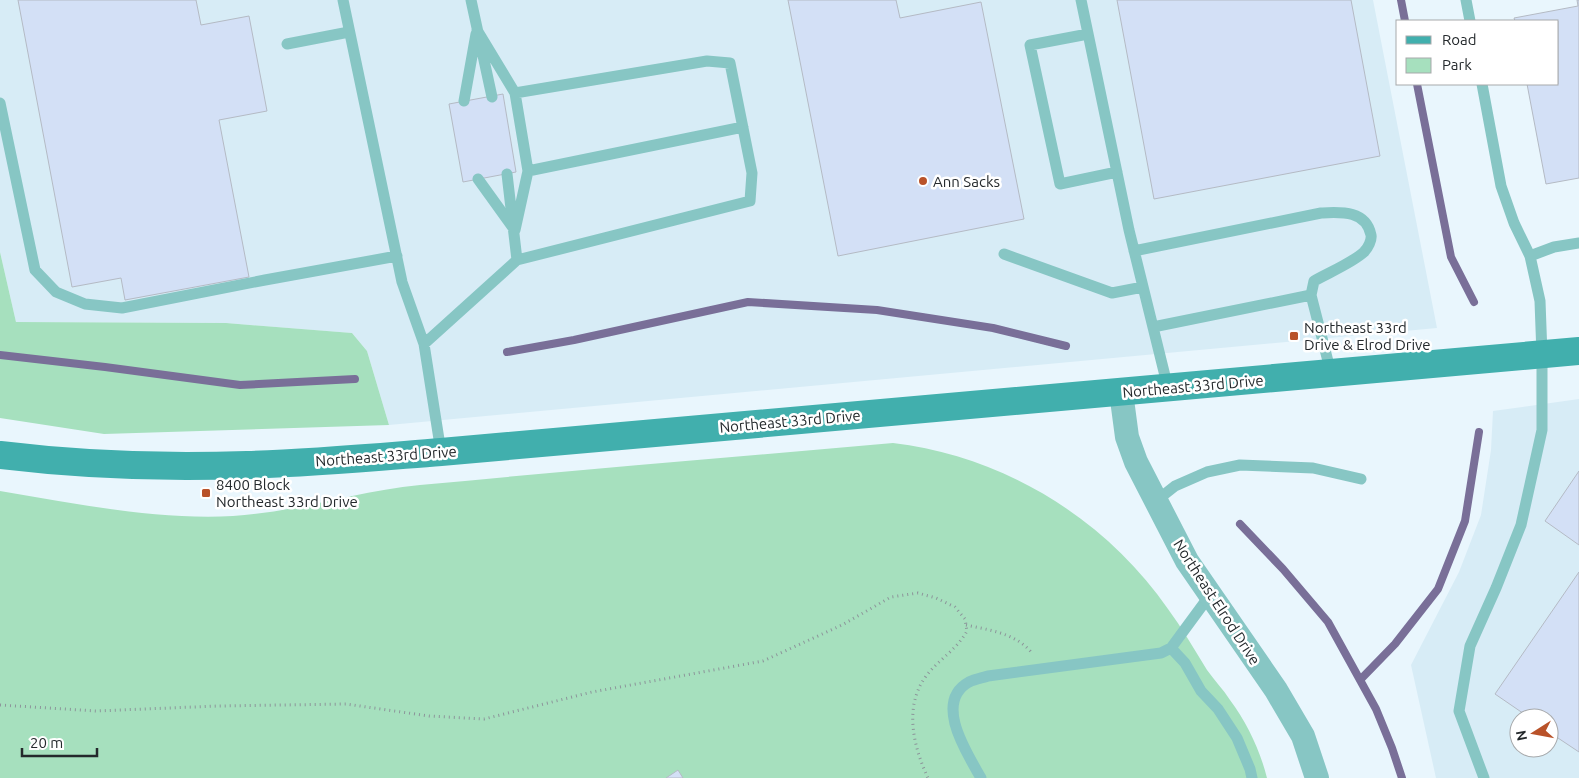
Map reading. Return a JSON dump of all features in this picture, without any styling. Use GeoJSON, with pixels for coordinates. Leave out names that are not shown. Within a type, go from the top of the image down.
{"type":"FeatureCollection","features":[{"type":"Feature","properties":{"kind":"main road","name":"Northeast 33rd Drive"},"geometry":{"type":"LineString","coordinates":[[0,455],[119,465],[200,466],[273,464],[441,452],[1579,351]]}},
{"type":"Feature","properties":{"kind":"street","name":"Northeast Elrod Drive"},"geometry":{"type":"LineString","coordinates":[[1121,392],[1127,437],[1136,462],[1156,502],[1187,561],[1281,698],[1303,736],[1318,778]]}},
{"type":"Feature","properties":{"kind":"lane"},"geometry":{"type":"LineString","coordinates":[[342,0],[402,282],[424,344],[441,452]]}},
{"type":"Feature","properties":{"kind":"lane"},"geometry":{"type":"LineString","coordinates":[[471,0],[492,97]]}},
{"type":"Feature","properties":{"kind":"lane"},"geometry":{"type":"LineString","coordinates":[[1081,0],[1134,251],[1168,388]]}},
{"type":"Feature","properties":{"kind":"lane"},"geometry":{"type":"LineString","coordinates":[[1466,0],[1470,20]]}},
{"type":"Feature","properties":{"kind":"lane"},"geometry":{"type":"LineString","coordinates":[[477,30],[516,94],[528,171],[514,230]]}},
{"type":"Feature","properties":{"kind":"lane"},"geometry":{"type":"LineString","coordinates":[[464,102],[477,30]]}},
{"type":"Feature","properties":{"kind":"lane"},"geometry":{"type":"LineString","coordinates":[[288,44],[349,32]]}},
{"type":"Feature","properties":{"kind":"lane"},"geometry":{"type":"LineString","coordinates":[[1088,34],[1030,45],[1060,184],[1117,172]]}},
{"type":"Feature","properties":{"kind":"lane"},"geometry":{"type":"LineString","coordinates":[[424,344],[517,260],[750,201],[752,173],[730,63],[707,61],[516,94]]}},
{"type":"Feature","properties":{"kind":"lane"},"geometry":{"type":"LineString","coordinates":[[1482,85],[1501,186],[1514,224],[1530,256],[1540,301],[1542,355],[1542,430],[1521,525],[1470,646],[1459,711],[1484,778]]}},
{"type":"Feature","properties":{"kind":"lane"},"geometry":{"type":"LineString","coordinates":[[0,103],[35,270],[56,292],[85,304],[122,308],[397,256]]}},
{"type":"Feature","properties":{"kind":"lane"},"geometry":{"type":"LineString","coordinates":[[528,171],[743,127]]}},
{"type":"Feature","properties":{"kind":"lane"},"geometry":{"type":"LineString","coordinates":[[507,174],[517,260]]}},
{"type":"Feature","properties":{"kind":"lane"},"geometry":{"type":"LineString","coordinates":[[478,179],[514,230]]}},
{"type":"Feature","properties":{"kind":"lane"},"geometry":{"type":"LineString","coordinates":[[1134,251],[1321,213],[1342,212],[1359,216],[1369,226],[1372,239],[1365,252],[1314,281],[1311,295],[1332,374]]}},
{"type":"Feature","properties":{"kind":"lane"},"geometry":{"type":"LineString","coordinates":[[1530,256],[1554,247],[1579,244]]}},
{"type":"Feature","properties":{"kind":"lane"},"geometry":{"type":"LineString","coordinates":[[1004,254],[1112,293],[1143,287]]}},
{"type":"Feature","properties":{"kind":"lane"},"geometry":{"type":"LineString","coordinates":[[1153,327],[1311,295]]}},
{"type":"Feature","properties":{"kind":"lane"},"geometry":{"type":"LineString","coordinates":[[1156,502],[1175,486],[1207,472],[1240,465],[1313,468],[1361,479]]}},
{"type":"Feature","properties":{"kind":"lane"},"geometry":{"type":"LineString","coordinates":[[981,778],[967,753],[952,713],[953,703],[959,691],[970,682],[988,676],[1161,653],[1171,648],[1210,595]]}},
{"type":"Feature","properties":{"kind":"lane"},"geometry":{"type":"LineString","coordinates":[[1171,648],[1185,663],[1201,691],[1218,708],[1237,738],[1252,778]]}},
{"type":"Feature","properties":{"kind":"path"},"geometry":{"type":"LineString","coordinates":[[0,705],[96,711],[218,706],[346,704],[429,716],[484,720],[592,692],[763,661],[842,625],[891,597],[918,593],[936,598],[955,607],[965,619],[968,632],[960,644],[945,656],[923,680],[912,707],[914,737],[928,778]]}},
{"type":"Feature","properties":{"kind":"path"},"geometry":{"type":"LineString","coordinates":[[966,625],[1000,632],[1024,645],[1031,653],[1036,669]]}},
{"type":"Feature","properties":{"kind":"shaded area"},"geometry":{"type":"Polygon","coordinates":[[[0,0],[1373,0],[1437,328],[389,425],[367,351],[352,333],[226,323],[16,322],[0,252],[0,0]]]}},
{"type":"Feature","properties":{"kind":"shaded area"},"geometry":{"type":"Polygon","coordinates":[[[1579,399],[1579,778],[1436,778],[1411,665],[1459,572],[1481,515],[1491,450],[1493,411],[1579,399]]]}},
{"type":"Feature","properties":{"kind":"green space"},"geometry":{"type":"Polygon","coordinates":[[[0,252],[16,322],[226,323],[352,333],[367,351],[389,425],[104,434],[0,418],[0,252]]]}},
{"type":"Feature","properties":{"kind":"green space"},"geometry":{"type":"Polygon","coordinates":[[[893,443],[934,450],[974,462],[1012,477],[1048,497],[1082,520],[1114,546],[1143,576],[1168,609],[1207,670],[1236,709],[1257,747],[1267,778],[0,778],[0,491],[116,510],[175,516],[233,516],[257,514],[420,485],[893,443]]]}},
{"type":"Feature","properties":{"kind":"building"},"geometry":{"type":"Polygon","coordinates":[[[18,0],[196,0],[201,25],[249,16],[267,111],[219,120],[249,277],[125,300],[121,278],[72,287],[18,0]]]}},
{"type":"Feature","properties":{"kind":"building"},"geometry":{"type":"Polygon","coordinates":[[[788,0],[896,0],[900,18],[981,2],[1024,219],[838,256],[788,0]]]}},
{"type":"Feature","properties":{"kind":"building"},"geometry":{"type":"Polygon","coordinates":[[[1117,0],[1351,0],[1380,156],[1154,199],[1117,0]]]}},
{"type":"Feature","properties":{"kind":"building"},"geometry":{"type":"Polygon","coordinates":[[[1577,0],[1579,0],[1579,178],[1546,184],[1527,85],[1559,85],[1559,20],[1515,20],[1514,18],[1578,6],[1577,0]]]}},
{"type":"Feature","properties":{"kind":"building"},"geometry":{"type":"Polygon","coordinates":[[[503,94],[516,172],[463,182],[449,104],[503,94]]]}},
{"type":"Feature","properties":{"kind":"building"},"geometry":{"type":"Polygon","coordinates":[[[1579,471],[1579,545],[1545,521],[1579,471]]]}},
{"type":"Feature","properties":{"kind":"building"},"geometry":{"type":"Polygon","coordinates":[[[1579,572],[1579,752],[1559,739],[1559,708],[1515,708],[1495,694],[1579,572]]]}},
{"type":"Feature","properties":{"kind":"building"},"geometry":{"type":"Polygon","coordinates":[[[678,770],[683,778],[666,778],[678,770]]]}},
{"type":"Feature","properties":{"kind":"waterway"},"geometry":{"type":"LineString","coordinates":[[1401,0],[1405,20]]}},
{"type":"Feature","properties":{"kind":"waterway"},"geometry":{"type":"LineString","coordinates":[[1417,85],[1451,257],[1474,302]]}},
{"type":"Feature","properties":{"kind":"waterway"},"geometry":{"type":"LineString","coordinates":[[507,352],[574,340],[748,302],[877,310],[993,328],[1066,346]]}},
{"type":"Feature","properties":{"kind":"waterway"},"geometry":{"type":"LineString","coordinates":[[0,355],[240,385],[355,379]]}},
{"type":"Feature","properties":{"kind":"waterway"},"geometry":{"type":"LineString","coordinates":[[1360,680],[1395,644],[1438,589],[1465,521],[1479,432]]}},
{"type":"Feature","properties":{"kind":"waterway"},"geometry":{"type":"LineString","coordinates":[[1240,524],[1283,569],[1328,622],[1376,709],[1402,778]]}},
{"type":"Feature","properties":{"kind":"place","name":"Ann Sacks"},"geometry":{"type":"Point","coordinates":[923,181]}},
{"type":"Feature","properties":{"kind":"place","name":"Northeast 33rd Drive & Elrod Drive"},"geometry":{"type":"Point","coordinates":[1294,336]}},
{"type":"Feature","properties":{"kind":"place","name":"8400 Block Northeast 33rd Drive"},"geometry":{"type":"Point","coordinates":[206,493]}}]}
